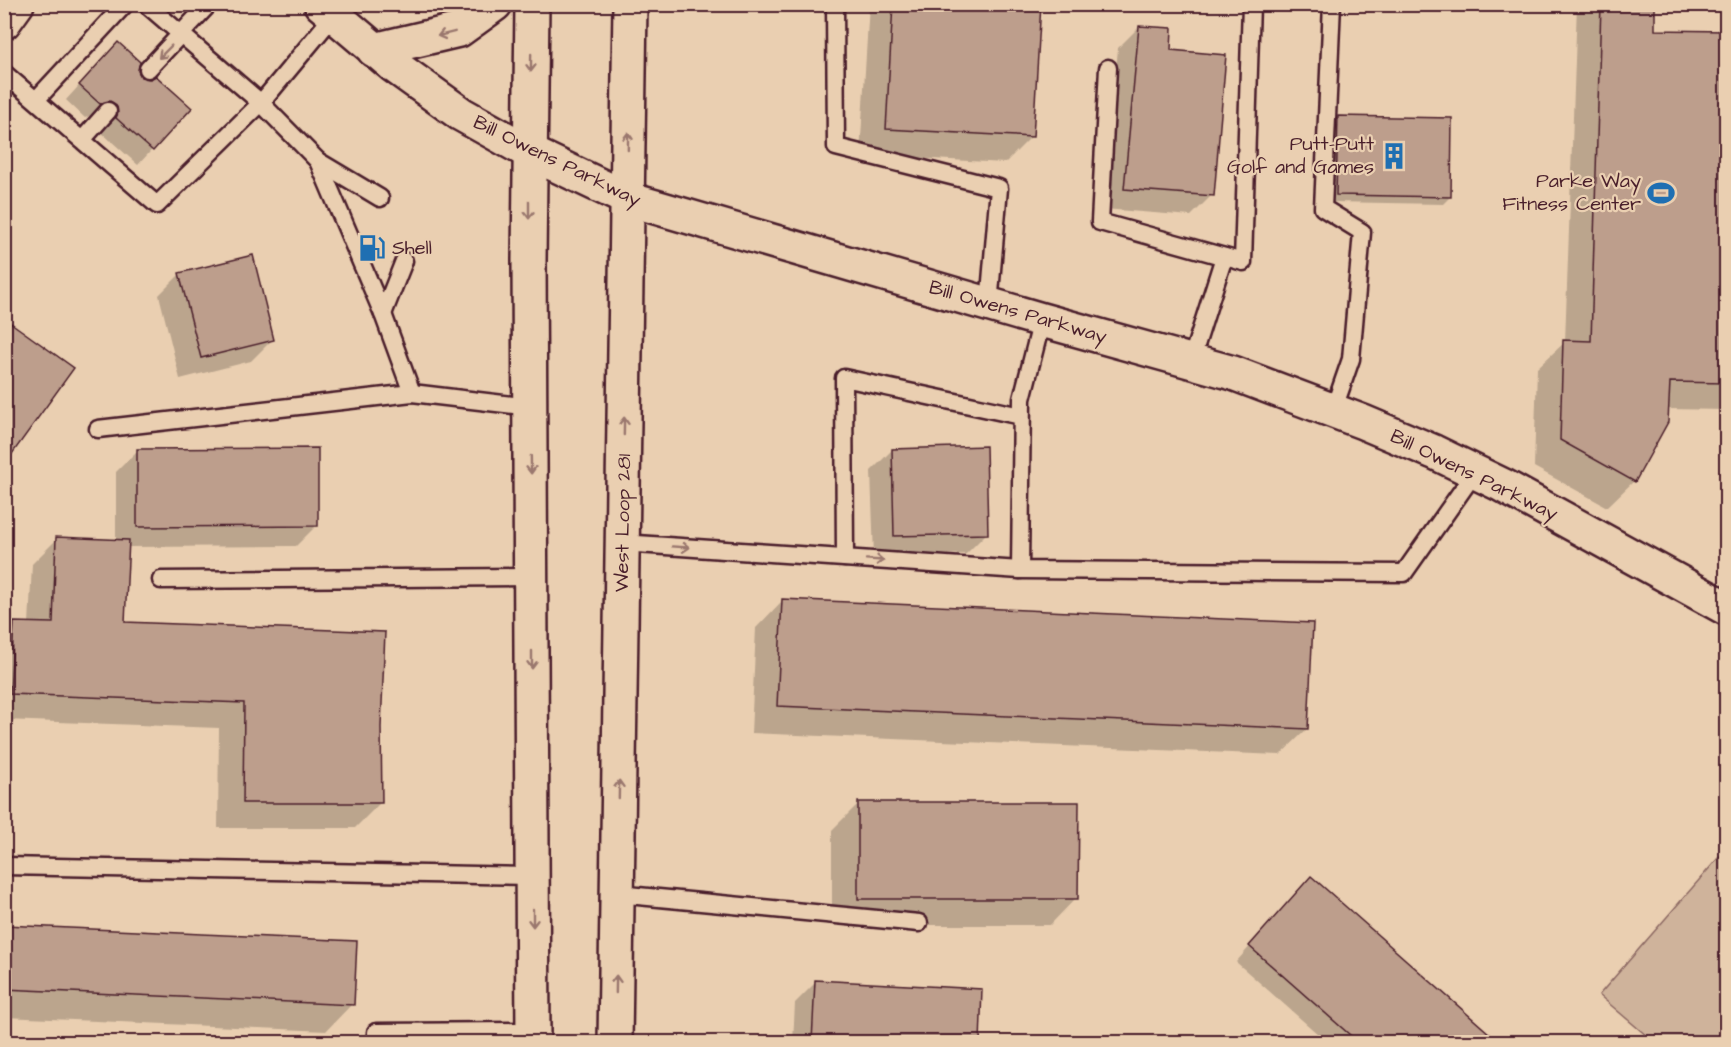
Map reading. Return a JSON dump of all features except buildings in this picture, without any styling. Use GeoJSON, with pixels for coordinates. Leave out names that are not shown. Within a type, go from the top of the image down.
{"type":"FeatureCollection","features":[{"type":"Feature","properties":{"kind":"main road"},"geometry":{"type":"LineString","coordinates":[[4,22],[17,4]]}},
{"type":"Feature","properties":{"kind":"main road"},"geometry":{"type":"LineString","coordinates":[[374,50],[459,30],[495,4]]}},
{"type":"Feature","properties":{"kind":"main road"},"geometry":{"type":"LineString","coordinates":[[532,4],[529,152],[533,1037]]}},
{"type":"Feature","properties":{"kind":"main road","name":"West Loop 281"},"geometry":{"type":"LineString","coordinates":[[615,1042],[630,4]]}},
{"type":"Feature","properties":{"kind":"main road","name":"Bill Owens Parkway"},"geometry":{"type":"LineString","coordinates":[[327,10],[374,50],[461,114],[529,152],[627,199],[989,305],[1233,373],[1434,452],[1725,603]]}},
{"type":"Feature","properties":{"kind":"lane"},"geometry":{"type":"LineString","coordinates":[[36,100],[125,4]]}},
{"type":"Feature","properties":{"kind":"lane"},"geometry":{"type":"LineString","coordinates":[[146,4],[261,103],[318,161],[380,198]]}},
{"type":"Feature","properties":{"kind":"lane"},"geometry":{"type":"LineString","coordinates":[[148,69],[209,4]]}},
{"type":"Feature","properties":{"kind":"lane"},"geometry":{"type":"LineString","coordinates":[[835,4],[836,147],[999,188],[989,305]]}},
{"type":"Feature","properties":{"kind":"lane"},"geometry":{"type":"LineString","coordinates":[[1108,68],[1100,222],[1243,262],[1251,4]]}},
{"type":"Feature","properties":{"kind":"lane"},"geometry":{"type":"LineString","coordinates":[[1332,4],[1323,207],[1362,232],[1351,359],[1333,411]]}},
{"type":"Feature","properties":{"kind":"lane"},"geometry":{"type":"LineString","coordinates":[[4,73],[157,205],[261,103],[327,10]]}},
{"type":"Feature","properties":{"kind":"lane"},"geometry":{"type":"LineString","coordinates":[[82,140],[108,111]]}},
{"type":"Feature","properties":{"kind":"lane"},"geometry":{"type":"LineString","coordinates":[[318,161],[383,314],[412,393]]}},
{"type":"Feature","properties":{"kind":"lane"},"geometry":{"type":"LineString","coordinates":[[1191,361],[1224,257]]}},
{"type":"Feature","properties":{"kind":"lane"},"geometry":{"type":"LineString","coordinates":[[383,314],[404,261]]}},
{"type":"Feature","properties":{"kind":"lane"},"geometry":{"type":"LineString","coordinates":[[1020,570],[1022,399],[1042,320]]}},
{"type":"Feature","properties":{"kind":"lane"},"geometry":{"type":"LineString","coordinates":[[845,558],[844,378],[1022,416]]}},
{"type":"Feature","properties":{"kind":"lane"},"geometry":{"type":"LineString","coordinates":[[98,429],[412,393],[530,407]]}},
{"type":"Feature","properties":{"kind":"lane"},"geometry":{"type":"LineString","coordinates":[[622,543],[1020,570],[1404,573],[1475,472]]}},
{"type":"Feature","properties":{"kind":"lane"},"geometry":{"type":"LineString","coordinates":[[161,580],[531,577]]}},
{"type":"Feature","properties":{"kind":"lane"},"geometry":{"type":"LineString","coordinates":[[4,866],[533,876]]}},
{"type":"Feature","properties":{"kind":"lane"},"geometry":{"type":"LineString","coordinates":[[617,894],[919,923]]}},
{"type":"Feature","properties":{"kind":"lane"},"geometry":{"type":"LineString","coordinates":[[376,1037],[533,1037]]}},
{"type":"Feature","properties":{"kind":"shaded area"},"geometry":{"type":"Polygon","coordinates":[[[1726,849],[1726,1042],[1654,1042],[1599,995],[1726,849]]]}},
{"type":"Feature","properties":{"kind":"place","name":"Putt-Putt Golf and Games"},"geometry":{"type":"Point","coordinates":[1394,156]}},
{"type":"Feature","properties":{"kind":"place","name":"Parke Way Fitness Center"},"geometry":{"type":"Point","coordinates":[1661,193]}},
{"type":"Feature","properties":{"kind":"place","name":"Shell"},"geometry":{"type":"Point","coordinates":[372,248]}}]}
